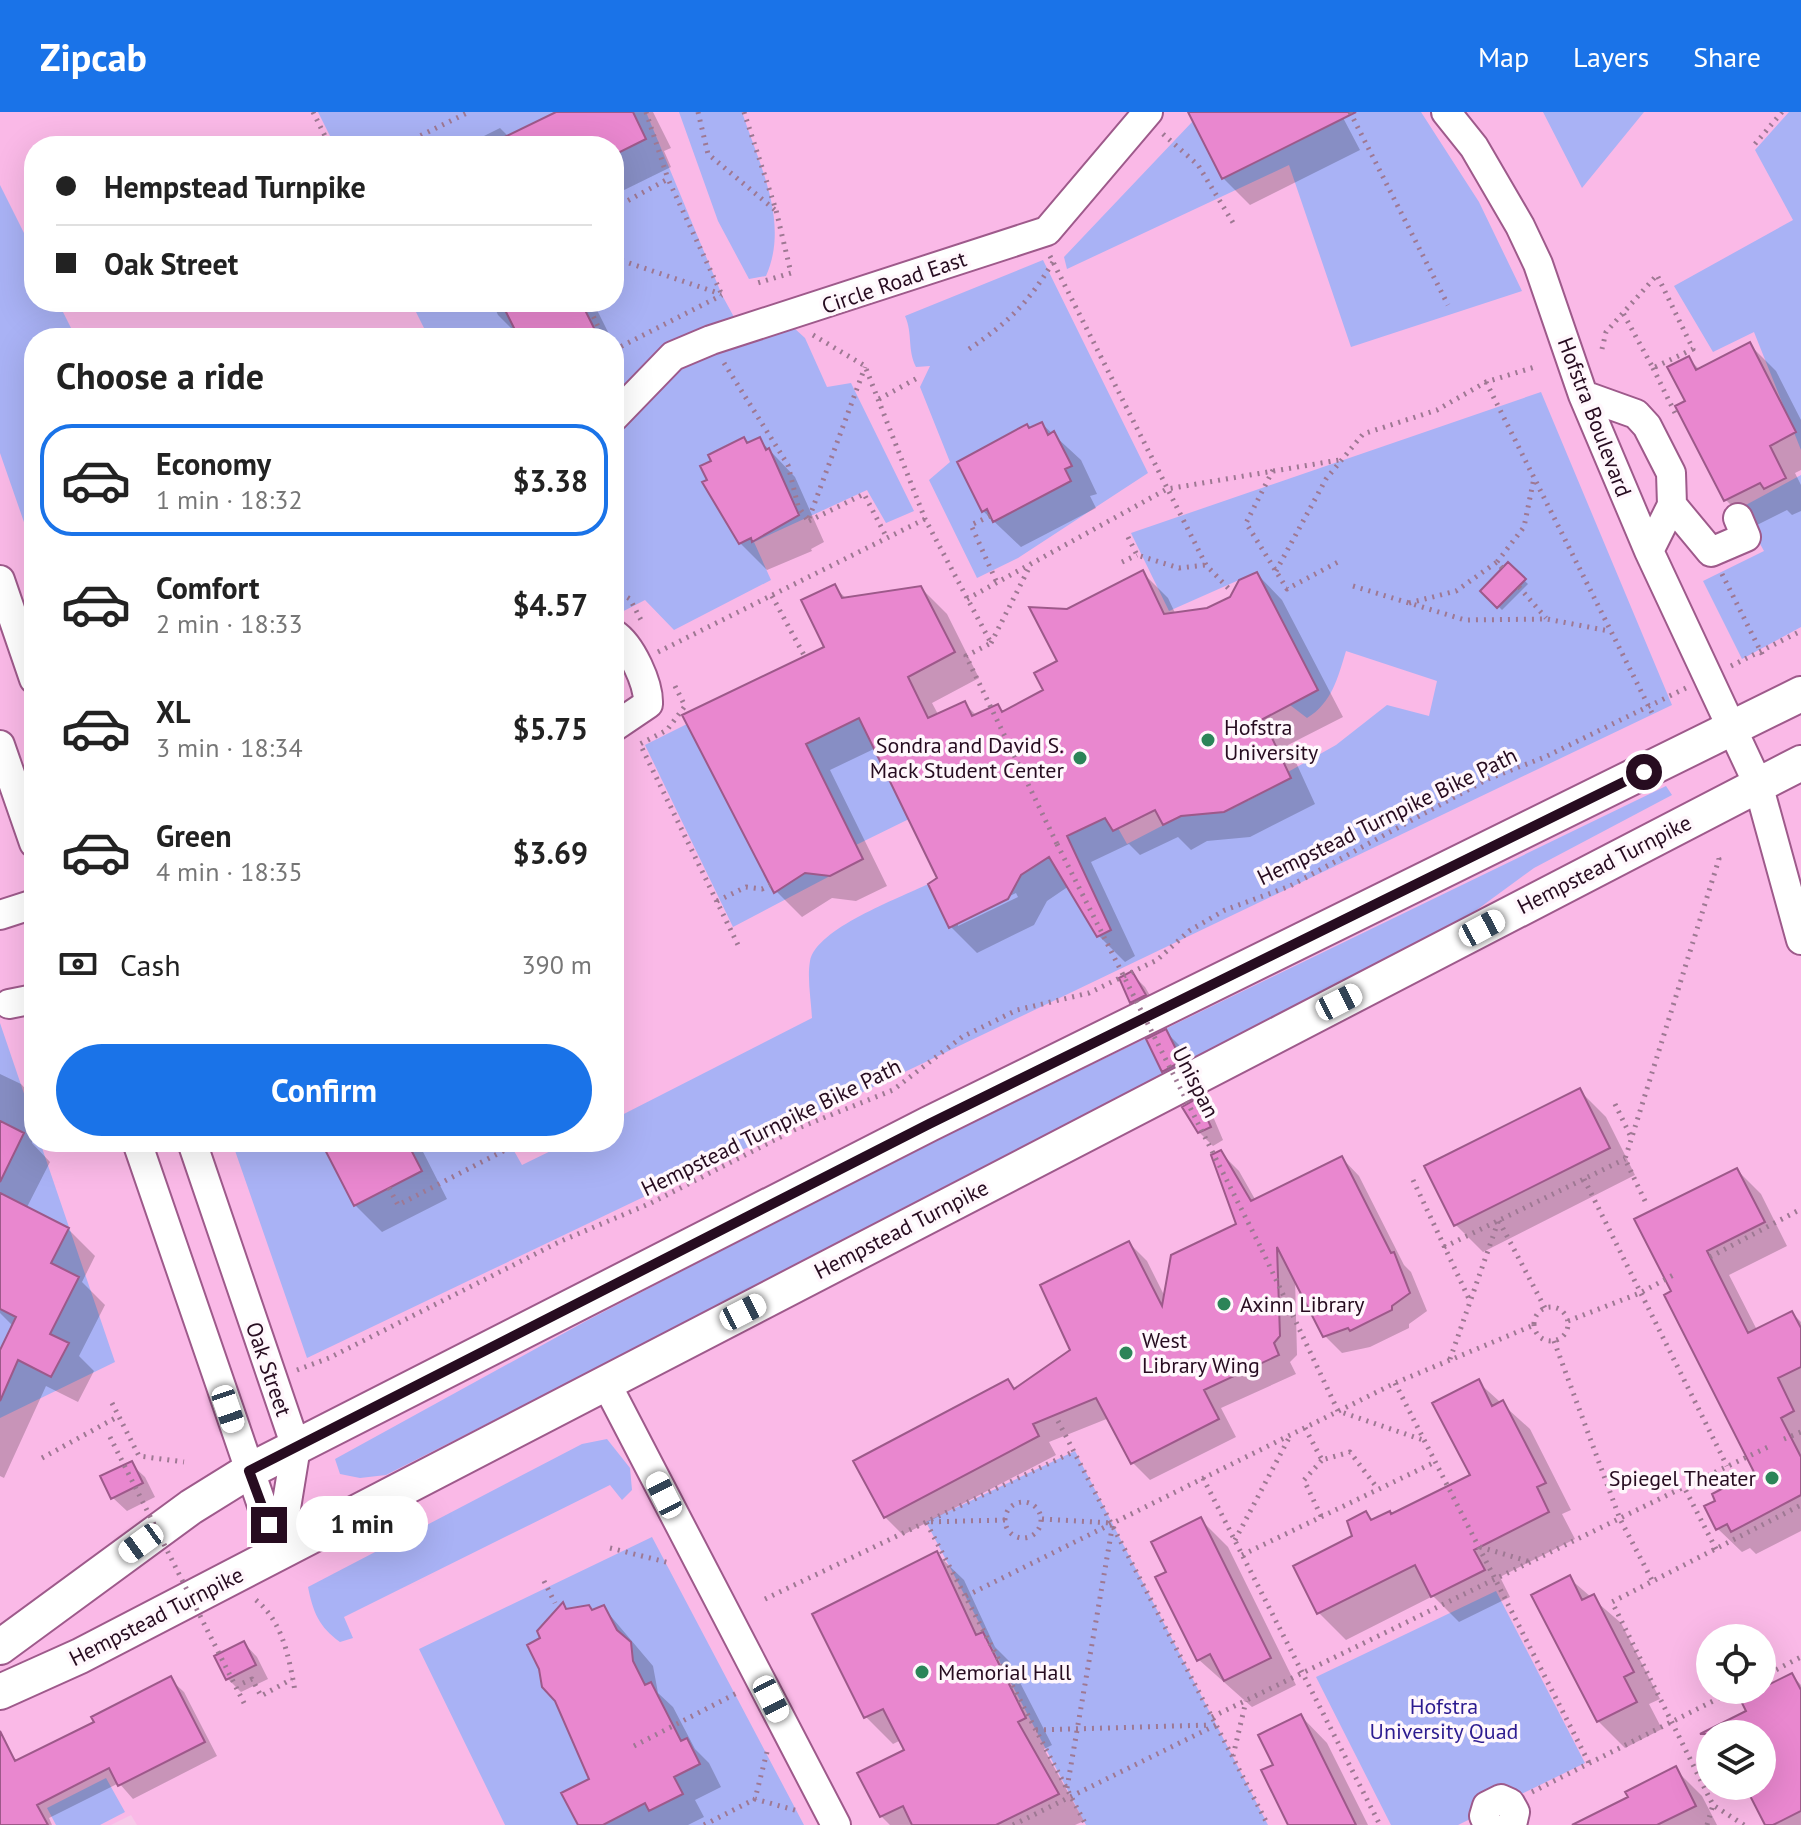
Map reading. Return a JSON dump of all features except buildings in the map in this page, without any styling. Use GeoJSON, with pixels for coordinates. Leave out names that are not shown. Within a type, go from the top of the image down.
{"type":"FeatureCollection","features":[{"type":"Feature","properties":{"kind":"main road"},"geometry":{"type":"LineString","coordinates":[[0,1647],[191,1507],[249,1471],[929,1124],[1801,694]]}},
{"type":"Feature","properties":{"kind":"main road","name":"Hempstead Turnpike"},"geometry":{"type":"LineString","coordinates":[[0,1692],[80,1656],[1801,763]]}},
{"type":"Feature","properties":{"kind":"street","name":"Hofstra Boulevard"},"geometry":{"type":"LineString","coordinates":[[1446,112],[1474,147],[1520,226],[1538,264],[1583,395],[1649,551],[1758,784],[1801,940]]}},
{"type":"Feature","properties":{"kind":"street","name":"Circle Road East"},"geometry":{"type":"LineString","coordinates":[[624,420],[673,356],[711,340],[1047,231],[1155,123]]}},
{"type":"Feature","properties":{"kind":"street"},"geometry":{"type":"LineString","coordinates":[[1583,395],[1636,414],[1647,426],[1671,473],[1672,505],[1649,551]]}},
{"type":"Feature","properties":{"kind":"street"},"geometry":{"type":"LineString","coordinates":[[1672,505],[1711,552],[1746,537],[1738,518]]}},
{"type":"Feature","properties":{"kind":"street"},"geometry":{"type":"LineString","coordinates":[[0,580],[24,650]]}},
{"type":"Feature","properties":{"kind":"street"},"geometry":{"type":"LineString","coordinates":[[624,642],[649,692],[648,704],[624,720]]}},
{"type":"Feature","properties":{"kind":"street"},"geometry":{"type":"LineString","coordinates":[[0,745],[24,814]]}},
{"type":"Feature","properties":{"kind":"street"},"geometry":{"type":"LineString","coordinates":[[0,915],[24,907]]}},
{"type":"Feature","properties":{"kind":"street"},"geometry":{"type":"LineString","coordinates":[[140,1152],[278,1552]]}},
{"type":"Feature","properties":{"kind":"street","name":"Oak Street"},"geometry":{"type":"LineString","coordinates":[[195,1152],[296,1447],[278,1552]]}},
{"type":"Feature","properties":{"kind":"street"},"geometry":{"type":"LineString","coordinates":[[606,1383],[836,1825]]}},
{"type":"Feature","properties":{"kind":"street"},"geometry":{"type":"LineString","coordinates":[[1488,1825],[1485,1811],[1491,1802],[1501,1799],[1513,1807],[1516,1817],[1512,1825]]}},
{"type":"Feature","properties":{"kind":"path"},"geometry":{"type":"LineString","coordinates":[[313,112],[325,136]]}},
{"type":"Feature","properties":{"kind":"path"},"geometry":{"type":"LineString","coordinates":[[420,136],[469,112]]}},
{"type":"Feature","properties":{"kind":"path"},"geometry":{"type":"LineString","coordinates":[[646,112],[668,179],[722,295]]}},
{"type":"Feature","properties":{"kind":"path"},"geometry":{"type":"LineString","coordinates":[[698,112],[708,154],[776,210]]}},
{"type":"Feature","properties":{"kind":"path"},"geometry":{"type":"LineString","coordinates":[[744,112],[776,210],[791,273],[754,284]]}},
{"type":"Feature","properties":{"kind":"path"},"geometry":{"type":"LineString","coordinates":[[1350,112],[1448,305]]}},
{"type":"Feature","properties":{"kind":"path"},"geometry":{"type":"LineString","coordinates":[[1755,144],[1782,112]]}},
{"type":"Feature","properties":{"kind":"path"},"geometry":{"type":"LineString","coordinates":[[1155,123],[1198,165],[1235,226]]}},
{"type":"Feature","properties":{"kind":"path"},"geometry":{"type":"LineString","coordinates":[[624,203],[668,179]]}},
{"type":"Feature","properties":{"kind":"path"},"geometry":{"type":"LineString","coordinates":[[1039,234],[1206,565],[1232,592]]}},
{"type":"Feature","properties":{"kind":"path"},"geometry":{"type":"LineString","coordinates":[[624,261],[722,295]]}},
{"type":"Feature","properties":{"kind":"path"},"geometry":{"type":"LineString","coordinates":[[1602,349],[1606,332],[1657,275],[1693,349],[1653,368]]}},
{"type":"Feature","properties":{"kind":"path"},"geometry":{"type":"LineString","coordinates":[[624,345],[722,295]]}},
{"type":"Feature","properties":{"kind":"path"},"geometry":{"type":"LineString","coordinates":[[1623,313],[1677,417]]}},
{"type":"Feature","properties":{"kind":"path"},"geometry":{"type":"LineString","coordinates":[[805,338],[813,335],[865,366],[925,519],[991,643]]}},
{"type":"Feature","properties":{"kind":"path"},"geometry":{"type":"LineString","coordinates":[[713,367],[738,359]]}},
{"type":"Feature","properties":{"kind":"path"},"geometry":{"type":"LineString","coordinates":[[724,363],[788,465],[798,506],[808,521]]}},
{"type":"Feature","properties":{"kind":"path"},"geometry":{"type":"LineString","coordinates":[[808,521],[865,366]]}},
{"type":"Feature","properties":{"kind":"path"},"geometry":{"type":"LineString","coordinates":[[1276,571],[1339,460],[1363,434],[1437,410],[1486,382],[1538,366]]}},
{"type":"Feature","properties":{"kind":"path"},"geometry":{"type":"LineString","coordinates":[[879,399],[921,376]]}},
{"type":"Feature","properties":{"kind":"path"},"geometry":{"type":"LineString","coordinates":[[1486,382],[1650,710]]}},
{"type":"Feature","properties":{"kind":"path"},"geometry":{"type":"LineString","coordinates":[[967,599],[1167,489],[1339,460]]}},
{"type":"Feature","properties":{"kind":"path"},"geometry":{"type":"LineString","coordinates":[[1273,470],[1246,523],[1287,589],[1338,562]]}},
{"type":"Feature","properties":{"kind":"path"},"geometry":{"type":"LineString","coordinates":[[1405,604],[1456,591],[1497,562],[1524,527],[1534,478]]}},
{"type":"Feature","properties":{"kind":"path"},"geometry":{"type":"LineString","coordinates":[[808,521],[864,494],[887,538]]}},
{"type":"Feature","properties":{"kind":"path"},"geometry":{"type":"LineString","coordinates":[[990,516],[971,525],[997,583]]}},
{"type":"Feature","properties":{"kind":"path"},"geometry":{"type":"LineString","coordinates":[[658,652],[925,519]]}},
{"type":"Feature","properties":{"kind":"path"},"geometry":{"type":"LineString","coordinates":[[1128,537],[1137,555]]}},
{"type":"Feature","properties":{"kind":"path"},"geometry":{"type":"LineString","coordinates":[[1711,552],[1763,655]]}},
{"type":"Feature","properties":{"kind":"path"},"geometry":{"type":"LineString","coordinates":[[1122,562],[1137,555],[1179,568],[1206,565]]}},
{"type":"Feature","properties":{"kind":"path"},"geometry":{"type":"LineString","coordinates":[[1497,562],[1502,568]]}},
{"type":"Feature","properties":{"kind":"path"},"geometry":{"type":"LineString","coordinates":[[991,643],[1032,563]]}},
{"type":"Feature","properties":{"kind":"path"},"geometry":{"type":"LineString","coordinates":[[1353,586],[1465,620],[1547,619],[1609,631]]}},
{"type":"Feature","properties":{"kind":"path"},"geometry":{"type":"LineString","coordinates":[[1519,587],[1547,619]]}},
{"type":"Feature","properties":{"kind":"path"},"geometry":{"type":"LineString","coordinates":[[772,596],[805,657]]}},
{"type":"Feature","properties":{"kind":"path"},"geometry":{"type":"LineString","coordinates":[[624,599],[630,599]]}},
{"type":"Feature","properties":{"kind":"path"},"geometry":{"type":"LineString","coordinates":[[1740,662],[1763,655],[1801,631]]}},
{"type":"Feature","properties":{"kind":"path","name":"Unispan"},"geometry":{"type":"LineString","coordinates":[[991,643],[966,656],[1057,844],[1262,1250],[1338,1411]]}},
{"type":"Feature","properties":{"kind":"path","name":"Hempstead Turnpike Bike Path"},"geometry":{"type":"LineString","coordinates":[[303,1367],[561,1241],[651,1203],[796,1129],[893,1090],[962,1037],[1017,1010],[1089,993],[1157,960],[1189,931],[1225,910],[1290,886],[1488,779],[1650,710],[1672,695]]}},
{"type":"Feature","properties":{"kind":"path"},"geometry":{"type":"LineString","coordinates":[[640,744],[739,947]]}},
{"type":"Feature","properties":{"kind":"path"},"geometry":{"type":"LineString","coordinates":[[1444,1247],[1625,1159],[1719,859],[1717,854]]}},
{"type":"Feature","properties":{"kind":"path"},"geometry":{"type":"LineString","coordinates":[[717,901],[746,887],[762,889],[770,885]]}},
{"type":"Feature","properties":{"kind":"path"},"geometry":{"type":"LineString","coordinates":[[1615,1104],[1632,1139]]}},
{"type":"Feature","properties":{"kind":"path"},"geometry":{"type":"LineString","coordinates":[[389,1188],[398,1205],[501,1152]]}},
{"type":"Feature","properties":{"kind":"path"},"geometry":{"type":"LineString","coordinates":[[1625,1159],[1645,1201]]}},
{"type":"Feature","properties":{"kind":"path"},"geometry":{"type":"LineString","coordinates":[[1584,1179],[1727,1466]]}},
{"type":"Feature","properties":{"kind":"path"},"geometry":{"type":"LineString","coordinates":[[1413,1180],[1470,1301]]}},
{"type":"Feature","properties":{"kind":"path"},"geometry":{"type":"LineString","coordinates":[[1710,1257],[1801,1209]]}},
{"type":"Feature","properties":{"kind":"path"},"geometry":{"type":"LineString","coordinates":[[1450,1360],[1498,1221]]}},
{"type":"Feature","properties":{"kind":"path"},"geometry":{"type":"LineString","coordinates":[[1498,1221],[1545,1308]]}},
{"type":"Feature","properties":{"kind":"path"},"geometry":{"type":"LineString","coordinates":[[1568,1321],[1640,1293],[1677,1273]]}},
{"type":"Feature","properties":{"kind":"path"},"geometry":{"type":"LineString","coordinates":[[1545,1308],[1562,1311],[1568,1321],[1563,1336],[1554,1341],[1542,1339],[1534,1325],[1537,1315],[1545,1308]]}},
{"type":"Feature","properties":{"kind":"path"},"geometry":{"type":"LineString","coordinates":[[966,1596],[1395,1383],[1534,1325]]}},
{"type":"Feature","properties":{"kind":"path"},"geometry":{"type":"LineString","coordinates":[[1554,1341],[1620,1519],[1653,1582]]}},
{"type":"Feature","properties":{"kind":"path"},"geometry":{"type":"LineString","coordinates":[[1395,1383],[1589,1763],[1707,1704]]}},
{"type":"Feature","properties":{"kind":"path"},"geometry":{"type":"LineString","coordinates":[[112,1403],[139,1456],[184,1462]]}},
{"type":"Feature","properties":{"kind":"path"},"geometry":{"type":"LineString","coordinates":[[1338,1411],[1424,1441]]}},
{"type":"Feature","properties":{"kind":"path"},"geometry":{"type":"LineString","coordinates":[[42,1458],[119,1416]]}},
{"type":"Feature","properties":{"kind":"path"},"geometry":{"type":"LineString","coordinates":[[1058,1421],[1268,1825]]}},
{"type":"Feature","properties":{"kind":"path"},"geometry":{"type":"LineString","coordinates":[[1305,1428],[1322,1460]]}},
{"type":"Feature","properties":{"kind":"path"},"geometry":{"type":"LineString","coordinates":[[1784,1439],[1801,1432]]}},
{"type":"Feature","properties":{"kind":"path"},"geometry":{"type":"LineString","coordinates":[[1234,1541],[1291,1434]]}},
{"type":"Feature","properties":{"kind":"path"},"geometry":{"type":"LineString","coordinates":[[110,1437],[245,1705]]}},
{"type":"Feature","properties":{"kind":"path"},"geometry":{"type":"LineString","coordinates":[[1212,1717],[1768,1447]]}},
{"type":"Feature","properties":{"kind":"path"},"geometry":{"type":"LineString","coordinates":[[765,1599],[1075,1451]]}},
{"type":"Feature","properties":{"kind":"path"},"geometry":{"type":"LineString","coordinates":[[1321,1516],[1304,1480],[1322,1460],[1350,1452],[1378,1489]]}},
{"type":"Feature","properties":{"kind":"path"},"geometry":{"type":"LineString","coordinates":[[1242,1555],[1435,1462]]}},
{"type":"Feature","properties":{"kind":"path"},"geometry":{"type":"LineString","coordinates":[[1203,1478],[1380,1825]]}},
{"type":"Feature","properties":{"kind":"path"},"geometry":{"type":"LineString","coordinates":[[1684,1487],[1716,1549]]}},
{"type":"Feature","properties":{"kind":"path"},"geometry":{"type":"LineString","coordinates":[[1026,1501],[1037,1507],[1042,1519],[1035,1534],[1024,1538],[1013,1534],[1005,1520],[1009,1508],[1026,1501]]}},
{"type":"Feature","properties":{"kind":"path"},"geometry":{"type":"LineString","coordinates":[[1744,1825],[1713,1805],[1612,1602],[1801,1505]]}},
{"type":"Feature","properties":{"kind":"path"},"geometry":{"type":"LineString","coordinates":[[1042,1519],[1113,1523]]}},
{"type":"Feature","properties":{"kind":"path"},"geometry":{"type":"LineString","coordinates":[[926,1522],[1005,1520]]}},
{"type":"Feature","properties":{"kind":"path"},"geometry":{"type":"LineString","coordinates":[[926,1522],[1086,1825]]}},
{"type":"Feature","properties":{"kind":"path"},"geometry":{"type":"LineString","coordinates":[[1067,1789],[1113,1523]]}},
{"type":"Feature","properties":{"kind":"path"},"geometry":{"type":"LineString","coordinates":[[1479,1546],[1531,1562]]}},
{"type":"Feature","properties":{"kind":"path"},"geometry":{"type":"LineString","coordinates":[[610,1548],[671,1564]]}},
{"type":"Feature","properties":{"kind":"path"},"geometry":{"type":"LineString","coordinates":[[544,1581],[555,1603]]}},
{"type":"Feature","properties":{"kind":"path"},"geometry":{"type":"LineString","coordinates":[[256,1600],[267,1609],[288,1651],[295,1691]]}},
{"type":"Feature","properties":{"kind":"path"},"geometry":{"type":"LineString","coordinates":[[1776,1670],[1801,1657]]}},
{"type":"Feature","properties":{"kind":"path"},"geometry":{"type":"LineString","coordinates":[[243,1683],[252,1679],[261,1696],[292,1679]]}},
{"type":"Feature","properties":{"kind":"path"},"geometry":{"type":"LineString","coordinates":[[634,1746],[737,1693]]}},
{"type":"Feature","properties":{"kind":"path"},"geometry":{"type":"LineString","coordinates":[[1233,1757],[1246,1701]]}},
{"type":"Feature","properties":{"kind":"path"},"geometry":{"type":"LineString","coordinates":[[1036,1730],[1216,1725]]}},
{"type":"Feature","properties":{"kind":"path"},"geometry":{"type":"LineString","coordinates":[[1013,1825],[1216,1725]]}},
{"type":"Feature","properties":{"kind":"path"},"geometry":{"type":"LineString","coordinates":[[755,1799],[767,1751]]}},
{"type":"Feature","properties":{"kind":"path"},"geometry":{"type":"LineString","coordinates":[[704,1825],[755,1799],[798,1811]]}},
{"type":"Feature","properties":{"kind":"path"},"geometry":{"type":"LineString","coordinates":[[1707,1825],[1713,1805]]}},
{"type":"Feature","properties":{"kind":"shaded area","name":"Hofstra University"},"geometry":{"type":"Polygon","coordinates":[[[0,112],[1801,112],[1801,1825],[137,1825],[131,1815],[111,1825],[0,1825],[0,112]]]}},
{"type":"Feature","properties":{"kind":"green space"},"geometry":{"type":"Polygon","coordinates":[[[318,112],[646,112],[722,295],[741,330],[793,327],[805,338],[827,387],[851,383],[914,511],[886,523],[867,490],[754,542],[771,580],[674,630],[645,600],[624,611],[624,328],[424,328],[416,312],[624,312],[624,136],[330,136],[318,112]]]}},
{"type":"Feature","properties":{"kind":"green space"},"geometry":{"type":"Polygon","coordinates":[[[679,112],[742,112],[773,214],[773,256],[766,276],[749,279],[718,221],[679,112]]]}},
{"type":"Feature","properties":{"kind":"green space"},"geometry":{"type":"Polygon","coordinates":[[[1329,112],[1421,112],[1479,202],[1522,291],[1351,347],[1289,165],[1067,269],[1064,257],[1193,121],[1222,179],[1334,123],[1329,112]]]}},
{"type":"Feature","properties":{"kind":"green space"},"geometry":{"type":"Polygon","coordinates":[[[1543,112],[1644,112],[1582,188],[1543,112]]]}},
{"type":"Feature","properties":{"kind":"green space"},"geometry":{"type":"Polygon","coordinates":[[[1789,112],[1801,112],[1801,450],[1754,332],[1713,352],[1674,286],[1793,220],[1755,150],[1789,112]]]}},
{"type":"Feature","properties":{"kind":"green space"},"geometry":{"type":"Polygon","coordinates":[[[0,185],[24,233],[24,312],[63,312],[71,328],[24,328],[24,522],[0,453],[0,185]]]}},
{"type":"Feature","properties":{"kind":"green space"},"geometry":{"type":"Polygon","coordinates":[[[1043,260],[1148,473],[1018,558],[977,578],[929,480],[950,462],[920,387],[930,366],[916,367],[905,316],[1043,260]]]}},
{"type":"Feature","properties":{"kind":"green space"},"geometry":{"type":"Polygon","coordinates":[[[1541,392],[1672,705],[307,1358],[235,1152],[515,1152],[522,1165],[549,1152],[624,1152],[624,1114],[812,1018],[810,961],[827,937],[860,916],[928,884],[950,928],[1008,899],[1021,875],[1043,847],[1105,818],[1118,828],[1127,844],[1181,816],[1224,812],[1238,806],[1233,792],[1248,801],[1290,778],[1288,772],[1336,745],[1387,705],[1429,716],[1437,681],[1346,651],[1328,697],[1307,718],[1290,705],[1318,690],[1257,572],[1169,611],[1131,533],[1541,392]]]}},
{"type":"Feature","properties":{"kind":"green space"},"geometry":{"type":"Polygon","coordinates":[[[1801,475],[1801,627],[1742,659],[1703,581],[1764,551],[1745,517],[1749,514],[1744,506],[1801,475]]]}},
{"type":"Feature","properties":{"kind":"green space"},"geometry":{"type":"Polygon","coordinates":[[[859,718],[909,819],[856,845],[806,744],[859,718]]]}},
{"type":"Feature","properties":{"kind":"green space"},"geometry":{"type":"Polygon","coordinates":[[[687,724],[774,892],[805,873],[830,876],[733,927],[645,745],[687,724]]]}},
{"type":"Feature","properties":{"kind":"green space"},"geometry":{"type":"Polygon","coordinates":[[[1666,786],[1672,795],[1534,868],[1437,939],[1330,998],[386,1475],[360,1478],[340,1474],[335,1459],[586,1321],[899,1158],[1666,786]]]}},
{"type":"Feature","properties":{"kind":"green space"},"geometry":{"type":"Polygon","coordinates":[[[0,1023],[24,1094],[24,1152],[43,1152],[115,1362],[0,1418],[0,1023]]]}},
{"type":"Feature","properties":{"kind":"green space"},"geometry":{"type":"Polygon","coordinates":[[[607,1439],[630,1468],[632,1490],[622,1500],[610,1485],[344,1617],[353,1638],[340,1642],[322,1625],[308,1587],[582,1444],[607,1439]]]}},
{"type":"Feature","properties":{"kind":"green space"},"geometry":{"type":"Polygon","coordinates":[[[1075,1451],[1268,1825],[1086,1825],[926,1522],[1075,1451]]]}},
{"type":"Feature","properties":{"kind":"green space"},"geometry":{"type":"Polygon","coordinates":[[[652,1537],[804,1825],[505,1825],[419,1649],[652,1537]]]}},
{"type":"Feature","properties":{"kind":"green space","name":"Hofstra University Quad"},"geometry":{"type":"Polygon","coordinates":[[[1496,1591],[1585,1763],[1458,1825],[1391,1825],[1316,1677],[1496,1591]]]}},
{"type":"Feature","properties":{"kind":"green space"},"geometry":{"type":"Polygon","coordinates":[[[106,1778],[125,1812],[100,1825],[56,1825],[47,1808],[106,1778]]]}},
{"type":"Feature","properties":{"kind":"place","name":"Hofstra University"},"geometry":{"type":"Point","coordinates":[1208,740]}},
{"type":"Feature","properties":{"kind":"place","name":"Sondra and David S. Mack Student Center"},"geometry":{"type":"Point","coordinates":[1080,758]}},
{"type":"Feature","properties":{"kind":"place","name":"Axinn Library"},"geometry":{"type":"Point","coordinates":[1224,1304]}},
{"type":"Feature","properties":{"kind":"place","name":"West Library Wing"},"geometry":{"type":"Point","coordinates":[1126,1353]}},
{"type":"Feature","properties":{"kind":"place","name":"Spiegel Theater"},"geometry":{"type":"Point","coordinates":[1772,1478]}},
{"type":"Feature","properties":{"kind":"place","name":"Memorial Hall"},"geometry":{"type":"Point","coordinates":[922,1672]}},
{"type":"Feature","properties":{"kind":"route"},"geometry":{"type":"LineString","coordinates":[[269,1525],[249,1471],[929,1124],[1644,772]]}}]}
